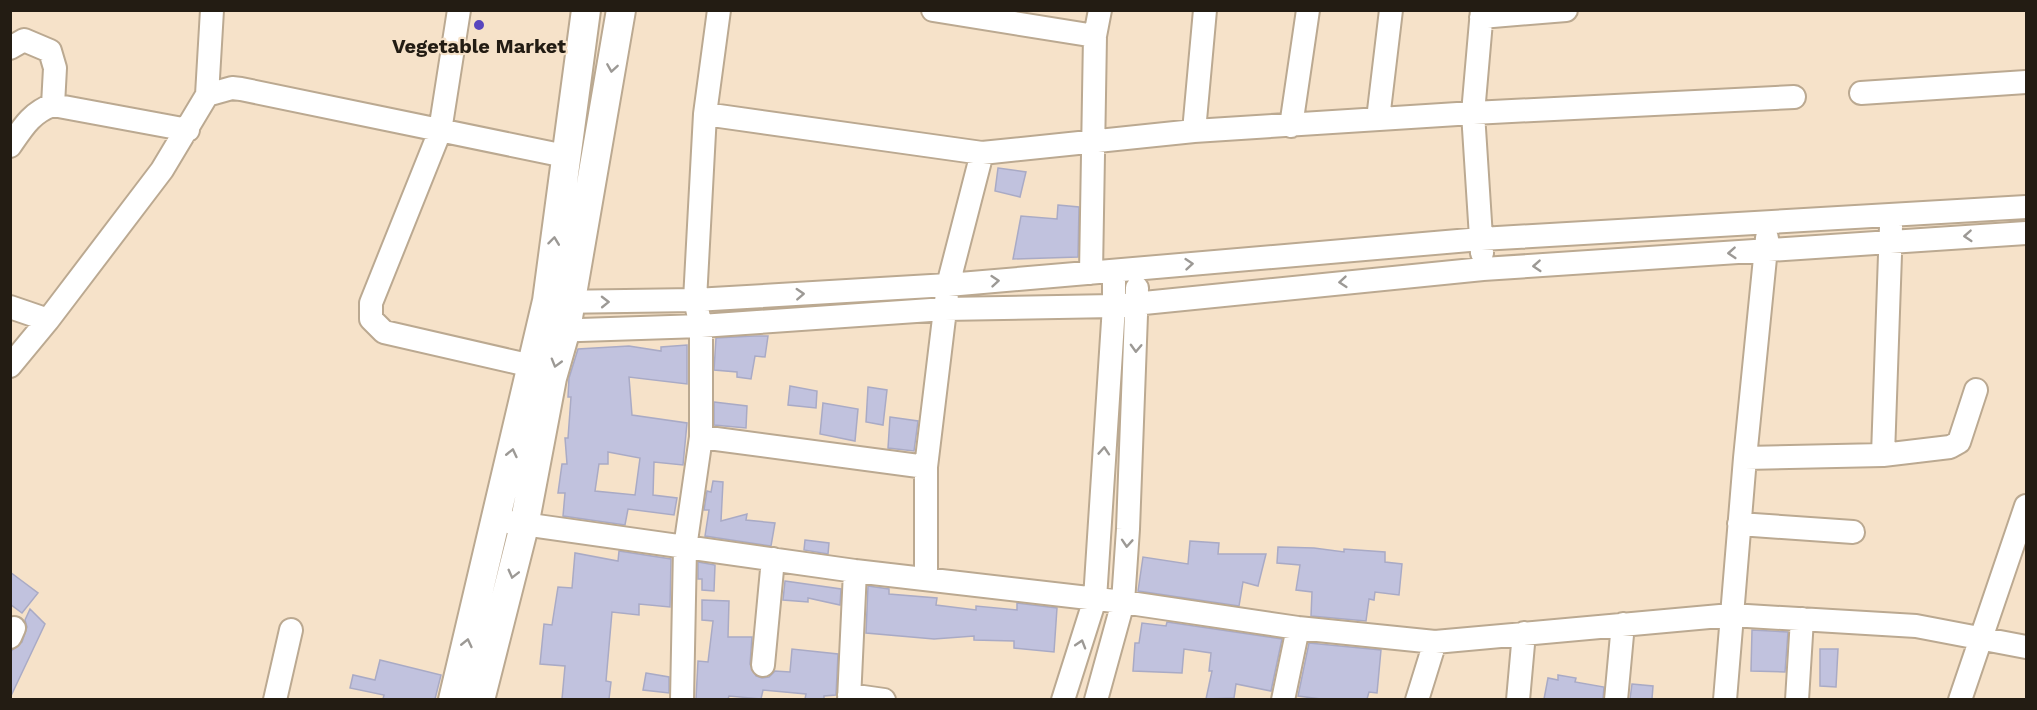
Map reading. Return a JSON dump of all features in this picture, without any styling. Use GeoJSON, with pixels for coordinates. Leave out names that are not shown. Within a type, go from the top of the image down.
{"type":"FeatureCollection","features":[{"type":"Feature","properties":{"kind":"main road"},"geometry":{"type":"LineString","coordinates":[[480,699],[524,526],[552,378],[565,156],[586,10]]}},
{"type":"Feature","properties":{"kind":"main road"},"geometry":{"type":"LineString","coordinates":[[453,699],[532,366],[556,316],[621,10]]}},
{"type":"Feature","properties":{"kind":"street"},"geometry":{"type":"LineString","coordinates":[[10,366],[162,171],[188,130],[207,95],[213,10]]}},
{"type":"Feature","properties":{"kind":"street"},"geometry":{"type":"LineString","coordinates":[[459,10],[440,131],[371,303],[371,319],[384,332],[532,366]]}},
{"type":"Feature","properties":{"kind":"street"},"geometry":{"type":"LineString","coordinates":[[682,699],[686,548],[701,437],[700,326],[695,300],[705,114],[719,10]]}},
{"type":"Feature","properties":{"kind":"street"},"geometry":{"type":"LineString","coordinates":[[933,10],[989,15],[1095,36]]}},
{"type":"Feature","properties":{"kind":"street"},"geometry":{"type":"LineString","coordinates":[[1091,273],[1095,36],[1100,10]]}},
{"type":"Feature","properties":{"kind":"street"},"geometry":{"type":"LineString","coordinates":[[1194,131],[1205,10]]}},
{"type":"Feature","properties":{"kind":"street"},"geometry":{"type":"LineString","coordinates":[[1291,126],[1308,10]]}},
{"type":"Feature","properties":{"kind":"street"},"geometry":{"type":"LineString","coordinates":[[1378,119],[1391,10]]}},
{"type":"Feature","properties":{"kind":"street"},"geometry":{"type":"LineString","coordinates":[[1483,269],[1473,113],[1481,14],[1566,10]]}},
{"type":"Feature","properties":{"kind":"street"},"geometry":{"type":"LineString","coordinates":[[10,48],[24,40],[50,51],[56,68],[53,105]]}},
{"type":"Feature","properties":{"kind":"street"},"geometry":{"type":"LineString","coordinates":[[1861,93],[2026,82]]}},
{"type":"Feature","properties":{"kind":"street"},"geometry":{"type":"LineString","coordinates":[[207,95],[232,88],[241,89],[565,156]]}},
{"type":"Feature","properties":{"kind":"street"},"geometry":{"type":"LineString","coordinates":[[705,114],[982,153],[1194,131],[1473,113],[1794,97]]}},
{"type":"Feature","properties":{"kind":"street"},"geometry":{"type":"LineString","coordinates":[[10,146],[30,117],[41,108],[53,105],[188,130]]}},
{"type":"Feature","properties":{"kind":"street"},"geometry":{"type":"LineString","coordinates":[[926,578],[926,467],[948,285],[982,153]]}},
{"type":"Feature","properties":{"kind":"street"},"geometry":{"type":"LineString","coordinates":[[556,316],[695,300],[948,285],[1481,239],[2026,207]]}},
{"type":"Feature","properties":{"kind":"street"},"geometry":{"type":"LineString","coordinates":[[1883,455],[1892,214]]}},
{"type":"Feature","properties":{"kind":"street"},"geometry":{"type":"LineString","coordinates":[[1725,699],[1768,221]]}},
{"type":"Feature","properties":{"kind":"street"},"geometry":{"type":"LineString","coordinates":[[556,316],[700,326],[945,309],[1114,306],[1483,269],[2026,232]]}},
{"type":"Feature","properties":{"kind":"street"},"geometry":{"type":"LineString","coordinates":[[1096,699],[1123,602],[1138,302],[1137,268]]}},
{"type":"Feature","properties":{"kind":"street"},"geometry":{"type":"LineString","coordinates":[[1063,699],[1095,599],[1114,306],[1114,271]]}},
{"type":"Feature","properties":{"kind":"street"},"geometry":{"type":"LineString","coordinates":[[10,307],[48,320]]}},
{"type":"Feature","properties":{"kind":"street"},"geometry":{"type":"LineString","coordinates":[[1745,458],[1883,455],[1950,447],[1959,442],[1976,390]]}},
{"type":"Feature","properties":{"kind":"street"},"geometry":{"type":"LineString","coordinates":[[701,437],[926,467]]}},
{"type":"Feature","properties":{"kind":"street"},"geometry":{"type":"LineString","coordinates":[[1960,699],[2026,506]]}},
{"type":"Feature","properties":{"kind":"street"},"geometry":{"type":"LineString","coordinates":[[496,519],[524,526],[855,571],[1123,602],[1298,628],[1435,642],[1731,615],[1916,626],[2026,647]]}},
{"type":"Feature","properties":{"kind":"street"},"geometry":{"type":"LineString","coordinates":[[1739,524],[1853,532]]}},
{"type":"Feature","properties":{"kind":"street"},"geometry":{"type":"LineString","coordinates":[[763,665],[773,559]]}},
{"type":"Feature","properties":{"kind":"street"},"geometry":{"type":"LineString","coordinates":[[855,571],[849,697],[884,699]]}},
{"type":"Feature","properties":{"kind":"street"},"geometry":{"type":"LineString","coordinates":[[1797,699],[1802,619]]}},
{"type":"Feature","properties":{"kind":"street"},"geometry":{"type":"LineString","coordinates":[[1616,699],[1623,624]]}},
{"type":"Feature","properties":{"kind":"street"},"geometry":{"type":"LineString","coordinates":[[1283,699],[1298,628]]}},
{"type":"Feature","properties":{"kind":"street"},"geometry":{"type":"LineString","coordinates":[[275,699],[291,630]]}},
{"type":"Feature","properties":{"kind":"street"},"geometry":{"type":"LineString","coordinates":[[1518,699],[1524,633]]}},
{"type":"Feature","properties":{"kind":"street"},"geometry":{"type":"LineString","coordinates":[[1417,699],[1435,642]]}},
{"type":"Feature","properties":{"kind":"building"},"geometry":{"type":"Polygon","coordinates":[[[998,168],[1026,172],[1020,197],[995,191],[998,168]]]}},
{"type":"Feature","properties":{"kind":"building"},"geometry":{"type":"Polygon","coordinates":[[[1058,205],[1079,207],[1078,257],[1013,259],[1021,216],[1057,219],[1058,205]]]}},
{"type":"Feature","properties":{"kind":"building"},"geometry":{"type":"Polygon","coordinates":[[[768,336],[765,357],[755,356],[751,379],[737,377],[737,372],[714,370],[716,338],[768,336]]]}},
{"type":"Feature","properties":{"kind":"building"},"geometry":{"type":"Polygon","coordinates":[[[687,345],[687,384],[629,377],[632,415],[687,423],[683,465],[654,462],[653,495],[677,498],[674,515],[628,509],[625,525],[563,516],[565,493],[558,493],[562,464],[567,464],[565,438],[568,438],[571,397],[568,397],[569,378],[578,349],[629,346],[661,351],[661,347],[687,345]],[[608,452],[608,464],[599,464],[595,491],[635,495],[640,458],[608,452]]]}},
{"type":"Feature","properties":{"kind":"building"},"geometry":{"type":"Polygon","coordinates":[[[790,386],[817,391],[816,408],[788,405],[790,386]]]}},
{"type":"Feature","properties":{"kind":"building"},"geometry":{"type":"Polygon","coordinates":[[[868,387],[887,390],[883,425],[866,422],[868,387]]]}},
{"type":"Feature","properties":{"kind":"building"},"geometry":{"type":"Polygon","coordinates":[[[714,402],[747,406],[746,428],[714,425],[714,402]]]}},
{"type":"Feature","properties":{"kind":"building"},"geometry":{"type":"Polygon","coordinates":[[[823,403],[858,409],[855,441],[820,434],[823,403]]]}},
{"type":"Feature","properties":{"kind":"building"},"geometry":{"type":"Polygon","coordinates":[[[890,417],[918,421],[914,451],[888,448],[890,417]]]}},
{"type":"Feature","properties":{"kind":"building"},"geometry":{"type":"Polygon","coordinates":[[[713,481],[723,482],[721,521],[747,514],[746,520],[775,523],[771,546],[705,536],[709,510],[704,510],[707,491],[711,492],[713,481]]]}},
{"type":"Feature","properties":{"kind":"building"},"geometry":{"type":"Polygon","coordinates":[[[805,540],[829,543],[828,554],[804,550],[805,540]]]}},
{"type":"Feature","properties":{"kind":"building"},"geometry":{"type":"Polygon","coordinates":[[[1190,541],[1219,543],[1218,554],[1266,554],[1258,586],[1243,582],[1239,606],[1138,591],[1143,557],[1188,564],[1190,541]]]}},
{"type":"Feature","properties":{"kind":"building"},"geometry":{"type":"Polygon","coordinates":[[[1278,547],[1344,552],[1344,549],[1385,552],[1385,562],[1402,564],[1399,595],[1375,592],[1374,600],[1369,599],[1366,621],[1311,616],[1312,592],[1296,590],[1300,565],[1277,563],[1278,547]]]}},
{"type":"Feature","properties":{"kind":"building"},"geometry":{"type":"Polygon","coordinates":[[[619,551],[671,559],[670,607],[639,604],[639,615],[612,612],[606,681],[611,682],[609,699],[562,699],[565,666],[540,664],[544,624],[552,625],[558,587],[572,588],[575,553],[618,561],[619,551]]]}},
{"type":"Feature","properties":{"kind":"building"},"geometry":{"type":"Polygon","coordinates":[[[698,562],[715,565],[714,591],[702,590],[702,579],[698,579],[698,562]]]}},
{"type":"Feature","properties":{"kind":"building"},"geometry":{"type":"Polygon","coordinates":[[[10,572],[38,593],[22,613],[10,604],[10,572]]]}},
{"type":"Feature","properties":{"kind":"building"},"geometry":{"type":"Polygon","coordinates":[[[785,581],[841,589],[840,605],[808,598],[808,602],[783,600],[785,581]]]}},
{"type":"Feature","properties":{"kind":"building"},"geometry":{"type":"Polygon","coordinates":[[[868,586],[889,589],[889,594],[937,598],[936,605],[976,610],[976,606],[1017,610],[1017,603],[1057,608],[1054,652],[1014,648],[1014,641],[974,640],[974,636],[934,639],[866,633],[868,586]]]}},
{"type":"Feature","properties":{"kind":"building"},"geometry":{"type":"Polygon","coordinates":[[[702,600],[729,601],[728,637],[752,637],[750,664],[756,676],[769,677],[775,671],[790,672],[792,649],[838,654],[836,695],[824,696],[824,699],[805,699],[806,694],[763,690],[761,699],[729,696],[728,699],[696,699],[698,661],[708,662],[713,621],[702,620],[702,600]]]}},
{"type":"Feature","properties":{"kind":"building"},"geometry":{"type":"Polygon","coordinates":[[[30,609],[45,624],[10,698],[10,652],[22,642],[27,627],[25,620],[30,609]]]}},
{"type":"Feature","properties":{"kind":"building"},"geometry":{"type":"Polygon","coordinates":[[[1167,622],[1282,639],[1271,691],[1236,684],[1234,698],[1206,699],[1212,671],[1209,671],[1211,653],[1184,649],[1182,673],[1133,671],[1135,643],[1139,643],[1142,623],[1166,626],[1167,622]]]}},
{"type":"Feature","properties":{"kind":"building"},"geometry":{"type":"Polygon","coordinates":[[[1752,630],[1788,632],[1785,672],[1751,671],[1752,630]]]}},
{"type":"Feature","properties":{"kind":"building"},"geometry":{"type":"Polygon","coordinates":[[[1309,643],[1381,650],[1377,693],[1369,692],[1367,699],[1321,699],[1298,696],[1309,643]]]}},
{"type":"Feature","properties":{"kind":"building"},"geometry":{"type":"Polygon","coordinates":[[[1820,649],[1838,649],[1836,687],[1820,686],[1820,649]]]}},
{"type":"Feature","properties":{"kind":"building"},"geometry":{"type":"Polygon","coordinates":[[[380,660],[441,675],[435,699],[383,699],[384,695],[350,688],[353,675],[375,680],[380,660]]]}},
{"type":"Feature","properties":{"kind":"building"},"geometry":{"type":"Polygon","coordinates":[[[646,673],[669,677],[669,693],[643,690],[646,673]]]}},
{"type":"Feature","properties":{"kind":"building"},"geometry":{"type":"Polygon","coordinates":[[[1558,675],[1576,678],[1575,682],[1604,687],[1603,699],[1544,699],[1548,678],[1558,680],[1558,675]]]}},
{"type":"Feature","properties":{"kind":"building"},"geometry":{"type":"Polygon","coordinates":[[[1632,684],[1653,686],[1652,699],[1630,699],[1632,684]]]}},
{"type":"Feature","properties":{"kind":"place","name":"Vegetable Market"},"geometry":{"type":"Point","coordinates":[479,25]}}]}
